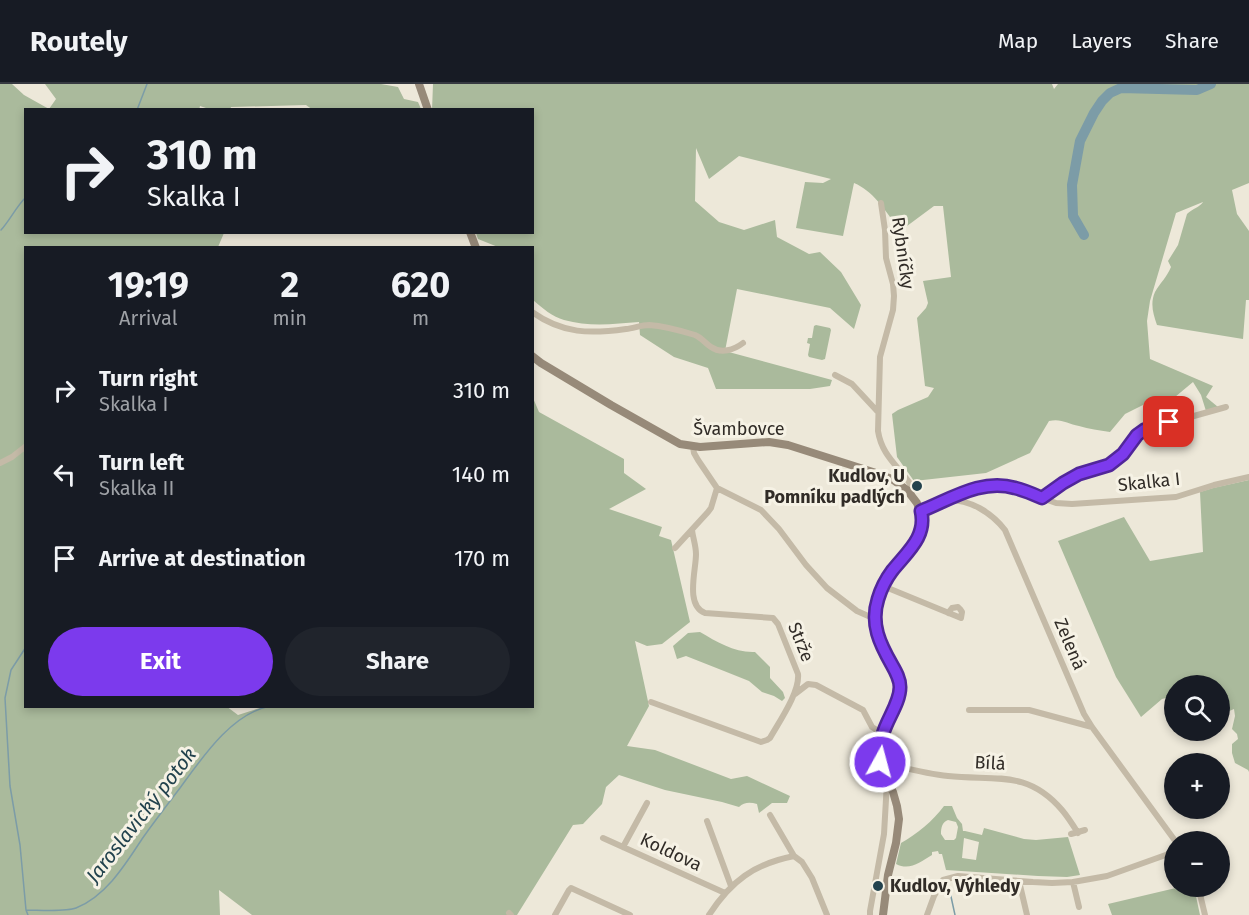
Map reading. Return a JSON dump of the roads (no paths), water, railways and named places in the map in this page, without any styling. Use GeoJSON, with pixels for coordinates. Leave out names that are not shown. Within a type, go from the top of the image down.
{"type":"FeatureCollection","features":[{"type":"Feature","properties":{"kind":"street"},"geometry":{"type":"LineString","coordinates":[[419,84],[427,108]]}},
{"type":"Feature","properties":{"kind":"street","name":"Rybníčky"},"geometry":{"type":"LineString","coordinates":[[881,203],[886,258],[894,296],[893,310],[880,357],[878,431],[880,441],[890,459],[911,484],[913,488],[911,495]]}},
{"type":"Feature","properties":{"kind":"street"},"geometry":{"type":"LineString","coordinates":[[534,313],[557,327],[572,331],[606,332],[648,325],[701,337],[717,350],[729,350],[743,343]]}},
{"type":"Feature","properties":{"kind":"street","name":"Švambovce"},"geometry":{"type":"LineString","coordinates":[[534,357],[674,442],[693,447],[769,442],[788,445],[892,479],[911,495]]}},
{"type":"Feature","properties":{"kind":"street"},"geometry":{"type":"LineString","coordinates":[[835,375],[852,384],[879,413]]}},
{"type":"Feature","properties":{"kind":"street"},"geometry":{"type":"LineString","coordinates":[[1042,498],[1079,474],[1109,465],[1123,454],[1137,435],[1144,430],[1226,407]]}},
{"type":"Feature","properties":{"kind":"street"},"geometry":{"type":"LineString","coordinates":[[693,447],[698,460],[717,488],[761,510],[827,588],[857,611],[875,619]]}},
{"type":"Feature","properties":{"kind":"street"},"geometry":{"type":"LineString","coordinates":[[0,463],[24,448]]}},
{"type":"Feature","properties":{"kind":"street","name":"Skalka I"},"geometry":{"type":"LineString","coordinates":[[947,500],[991,485],[1014,488],[1056,503],[1176,498],[1214,485],[1249,477]]}},
{"type":"Feature","properties":{"kind":"street"},"geometry":{"type":"LineString","coordinates":[[675,548],[711,508],[717,488]]}},
{"type":"Feature","properties":{"kind":"street"},"geometry":{"type":"LineString","coordinates":[[883,915],[899,819],[895,799],[880,762],[883,734],[900,687],[897,674],[879,642],[875,619],[877,602],[883,586],[919,536],[922,523],[921,511],[911,495]]}},
{"type":"Feature","properties":{"kind":"street"},"geometry":{"type":"LineString","coordinates":[[921,511],[947,500]]}},
{"type":"Feature","properties":{"kind":"street","name":"Zelená"},"geometry":{"type":"LineString","coordinates":[[947,500],[960,500],[975,506],[996,519],[1005,530],[1084,714],[1168,831]]}},
{"type":"Feature","properties":{"kind":"street","name":"Strže"},"geometry":{"type":"LineString","coordinates":[[651,702],[761,742],[770,738],[794,695],[799,677],[776,620],[769,616],[705,613],[697,608],[693,584],[696,555],[692,530]]}},
{"type":"Feature","properties":{"kind":"street"},"geometry":{"type":"LineString","coordinates":[[883,586],[948,613]]}},
{"type":"Feature","properties":{"kind":"street"},"geometry":{"type":"LineString","coordinates":[[794,695],[808,684],[816,685],[863,710],[872,727],[883,734]]}},
{"type":"Feature","properties":{"kind":"street"},"geometry":{"type":"LineString","coordinates":[[969,710],[1029,710],[1092,727]]}},
{"type":"Feature","properties":{"kind":"street","name":"Bílá"},"geometry":{"type":"LineString","coordinates":[[880,762],[941,775],[1024,782],[1052,799],[1078,832]]}},
{"type":"Feature","properties":{"kind":"street"},"geometry":{"type":"LineString","coordinates":[[870,915],[884,834],[888,782]]}},
{"type":"Feature","properties":{"kind":"street"},"geometry":{"type":"LineString","coordinates":[[623,847],[647,803]]}},
{"type":"Feature","properties":{"kind":"street"},"geometry":{"type":"LineString","coordinates":[[770,815],[794,856],[802,862],[812,878],[827,915]]}},
{"type":"Feature","properties":{"kind":"street"},"geometry":{"type":"LineString","coordinates":[[707,821],[731,886]]}},
{"type":"Feature","properties":{"kind":"street","name":"Koldova"},"geometry":{"type":"LineString","coordinates":[[603,838],[725,893]]}},
{"type":"Feature","properties":{"kind":"street"},"geometry":{"type":"LineString","coordinates":[[709,915],[731,886],[749,871],[794,856]]}},
{"type":"Feature","properties":{"kind":"street"},"geometry":{"type":"LineString","coordinates":[[927,915],[943,880],[958,876],[1052,883],[1073,882],[1107,876],[1164,856]]}},
{"type":"Feature","properties":{"kind":"street"},"geometry":{"type":"LineString","coordinates":[[1019,881],[1027,915]]}},
{"type":"Feature","properties":{"kind":"street"},"geometry":{"type":"LineString","coordinates":[[1073,882],[1079,907]]}},
{"type":"Feature","properties":{"kind":"street"},"geometry":{"type":"LineString","coordinates":[[555,915],[571,888],[630,915]]}},
{"type":"Feature","properties":{"kind":"street"},"geometry":{"type":"LineString","coordinates":[[1201,897],[1205,915]]}},
{"type":"Feature","properties":{"kind":"waterway"},"geometry":{"type":"LineString","coordinates":[[138,108],[147,84]]}},
{"type":"Feature","properties":{"kind":"waterway"},"geometry":{"type":"LineString","coordinates":[[1084,235],[1073,216],[1072,185],[1080,141],[1102,101],[1110,93],[1121,88],[1197,90],[1211,84]]}},
{"type":"Feature","properties":{"kind":"waterway"},"geometry":{"type":"LineString","coordinates":[[1,230],[24,199]]}},
{"type":"Feature","properties":{"kind":"waterway"},"geometry":{"type":"LineString","coordinates":[[24,650],[11,670],[5,698],[10,786],[20,845],[26,910]]}},
{"type":"Feature","properties":{"kind":"waterway","name":"Jaroslavický potok"},"geometry":{"type":"LineString","coordinates":[[28,915],[26,910],[76,908],[97,896],[122,869],[156,820],[219,739],[243,718],[264,708]]}},
{"type":"Feature","properties":{"kind":"waterway"},"geometry":{"type":"LineString","coordinates":[[950,892],[955,915]]}},
{"type":"Feature","properties":{"kind":"place","name":"Kudlov, U Pomníku padlých"},"geometry":{"type":"Point","coordinates":[917,486]}},
{"type":"Feature","properties":{"kind":"place","name":"Kudlov, Výhledy"},"geometry":{"type":"Point","coordinates":[878,886]}}]}
